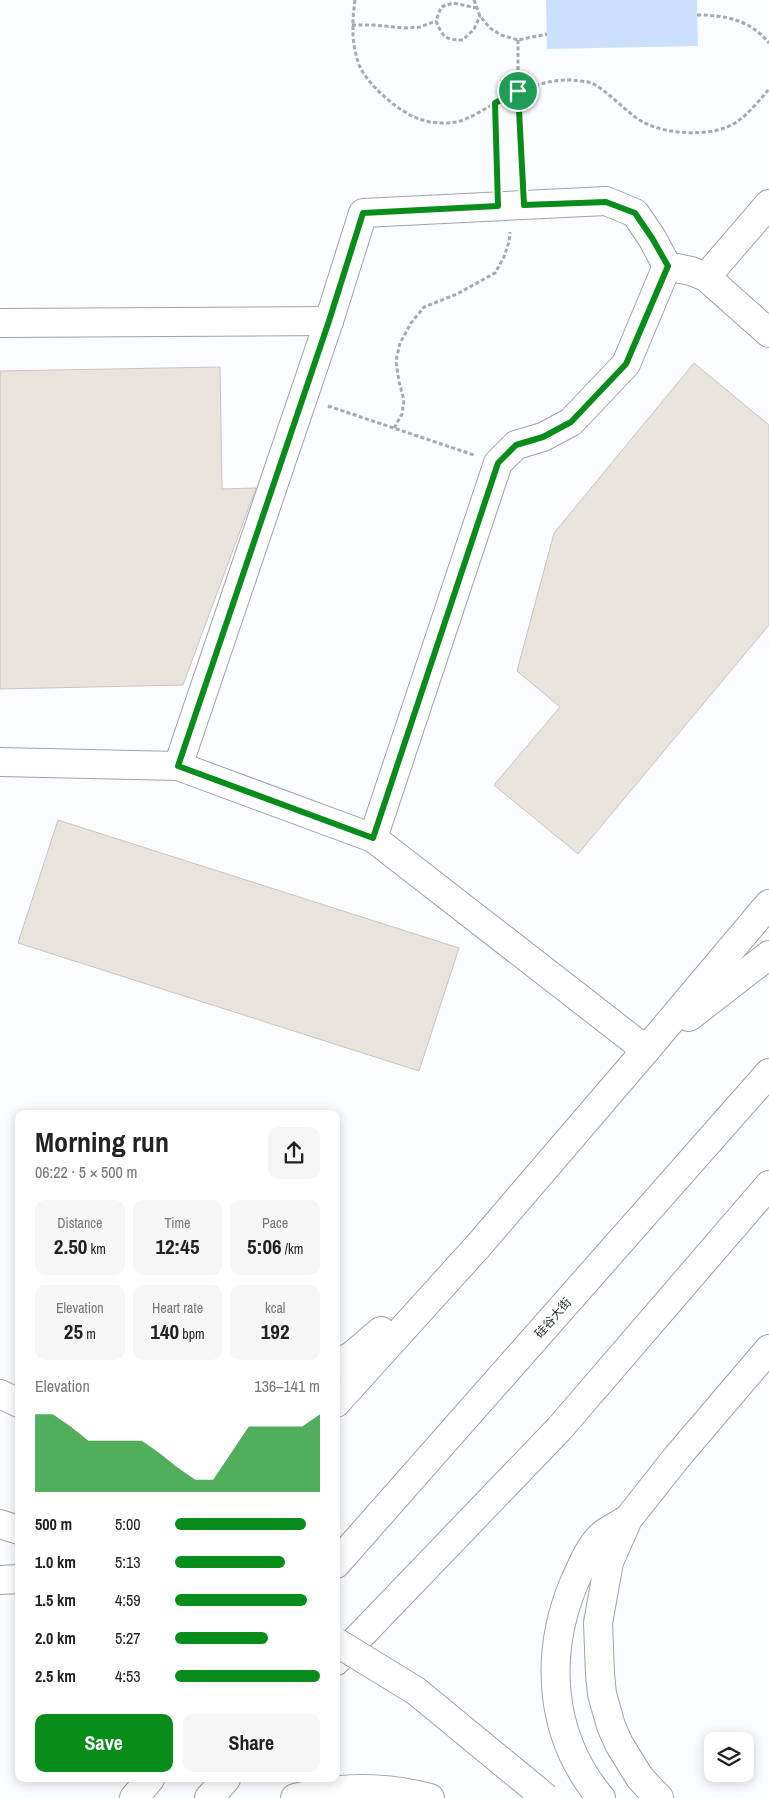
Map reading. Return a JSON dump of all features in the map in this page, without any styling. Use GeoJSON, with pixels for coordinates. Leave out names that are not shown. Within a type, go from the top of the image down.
{"type":"FeatureCollection","features":[{"type":"Feature","properties":{"kind":"main road"},"geometry":{"type":"LineString","coordinates":[[178,766],[304,398],[363,213],[606,202],[635,213],[668,266],[691,271],[706,277],[764,319]]}},
{"type":"Feature","properties":{"kind":"main road"},"geometry":{"type":"LineString","coordinates":[[706,277],[769,204]]}},
{"type":"Feature","properties":{"kind":"main road"},"geometry":{"type":"LineString","coordinates":[[373,838],[498,463],[516,445],[543,437],[571,422],[626,364],[668,266]]}},
{"type":"Feature","properties":{"kind":"main road"},"geometry":{"type":"LineString","coordinates":[[0,323],[329,321]]}},
{"type":"Feature","properties":{"kind":"main road"},"geometry":{"type":"LineString","coordinates":[[0,762],[178,766],[373,838],[646,1050]]}},
{"type":"Feature","properties":{"kind":"main road"},"geometry":{"type":"LineString","coordinates":[[340,1399],[479,1244],[769,904]]}},
{"type":"Feature","properties":{"kind":"main road"},"geometry":{"type":"LineString","coordinates":[[646,1050],[769,955]]}},
{"type":"Feature","properties":{"kind":"main road","name":"硅谷大街"},"geometry":{"type":"LineString","coordinates":[[340,1559],[769,1073]]}},
{"type":"Feature","properties":{"kind":"main road"},"geometry":{"type":"LineString","coordinates":[[340,1657],[559,1429],[769,1185]]}},
{"type":"Feature","properties":{"kind":"main road"},"geometry":{"type":"LineString","coordinates":[[340,1362],[353,1355],[479,1244]]}},
{"type":"Feature","properties":{"kind":"main road"},"geometry":{"type":"LineString","coordinates":[[659,1798],[640,1778],[619,1744],[606,1712],[600,1674],[598,1623],[609,1562],[628,1519],[677,1457],[769,1349]]}},
{"type":"Feature","properties":{"kind":"main road"},"geometry":{"type":"LineString","coordinates":[[0,1394],[15,1401]]}},
{"type":"Feature","properties":{"kind":"main road"},"geometry":{"type":"LineString","coordinates":[[601,1798],[581,1770],[567,1738],[558,1703],[555,1682],[555,1656],[563,1612],[582,1563],[601,1536],[628,1519]]}},
{"type":"Feature","properties":{"kind":"main road"},"geometry":{"type":"LineString","coordinates":[[0,1524],[15,1529]]}},
{"type":"Feature","properties":{"kind":"main road"},"geometry":{"type":"LineString","coordinates":[[0,1580],[15,1580]]}},
{"type":"Feature","properties":{"kind":"main road"},"geometry":{"type":"LineString","coordinates":[[340,1644],[416,1691],[546,1798]]}},
{"type":"Feature","properties":{"kind":"main road"},"geometry":{"type":"LineString","coordinates":[[134,1798],[147,1782]]}},
{"type":"Feature","properties":{"kind":"main road"},"geometry":{"type":"LineString","coordinates":[[209,1798],[223,1782]]}},
{"type":"Feature","properties":{"kind":"main road"},"geometry":{"type":"LineString","coordinates":[[295,1798],[320,1792],[369,1788],[391,1790],[430,1798]]}},
{"type":"Feature","properties":{"kind":"path"},"geometry":{"type":"LineString","coordinates":[[355,0],[352,25],[355,50],[360,68],[371,84],[384,97],[418,119],[439,123],[457,122],[475,115],[518,91],[543,83],[571,80],[590,82],[644,123],[679,132],[697,134],[737,122],[769,88]]}},
{"type":"Feature","properties":{"kind":"path"},"geometry":{"type":"LineString","coordinates":[[474,0],[480,16],[490,28],[501,35],[518,40],[547,34]]}},
{"type":"Feature","properties":{"kind":"path"},"geometry":{"type":"LineString","coordinates":[[477,8],[453,3],[441,7],[436,21],[441,34],[450,40],[463,40],[474,30],[480,16]]}},
{"type":"Feature","properties":{"kind":"path"},"geometry":{"type":"LineString","coordinates":[[697,15],[718,15],[743,21],[762,35],[769,43]]}},
{"type":"Feature","properties":{"kind":"path"},"geometry":{"type":"LineString","coordinates":[[352,25],[404,28],[420,27],[436,21]]}},
{"type":"Feature","properties":{"kind":"path"},"geometry":{"type":"LineString","coordinates":[[394,428],[402,414],[404,400],[396,361],[400,342],[410,323],[424,307],[457,294],[495,273],[504,257],[509,242],[518,91],[518,40]]}},
{"type":"Feature","properties":{"kind":"path"},"geometry":{"type":"LineString","coordinates":[[495,103],[512,206]]}},
{"type":"Feature","properties":{"kind":"path"},"geometry":{"type":"LineString","coordinates":[[304,398],[498,463]]}},
{"type":"Feature","properties":{"kind":"shaded area"},"geometry":{"type":"Polygon","coordinates":[[[546,0],[697,0],[698,46],[547,49],[546,0]]]}},
{"type":"Feature","properties":{"kind":"building"},"geometry":{"type":"Polygon","coordinates":[[[694,363],[769,425],[769,625],[578,854],[494,785],[560,707],[517,671],[554,533],[694,363]]]}},
{"type":"Feature","properties":{"kind":"building"},"geometry":{"type":"Polygon","coordinates":[[[220,367],[222,489],[256,488],[183,685],[0,689],[0,371],[220,367]]]}},
{"type":"Feature","properties":{"kind":"building"},"geometry":{"type":"Polygon","coordinates":[[[58,820],[459,948],[419,1071],[18,943],[58,820]]]}},
{"type":"Feature","properties":{"kind":"route"},"geometry":{"type":"LineString","coordinates":[[518,91],[524,205],[606,202],[635,213],[668,266],[626,364],[571,422],[543,437],[516,445],[498,463],[373,838],[178,766],[329,321],[363,213],[498,206],[495,103],[518,91]]}}]}
